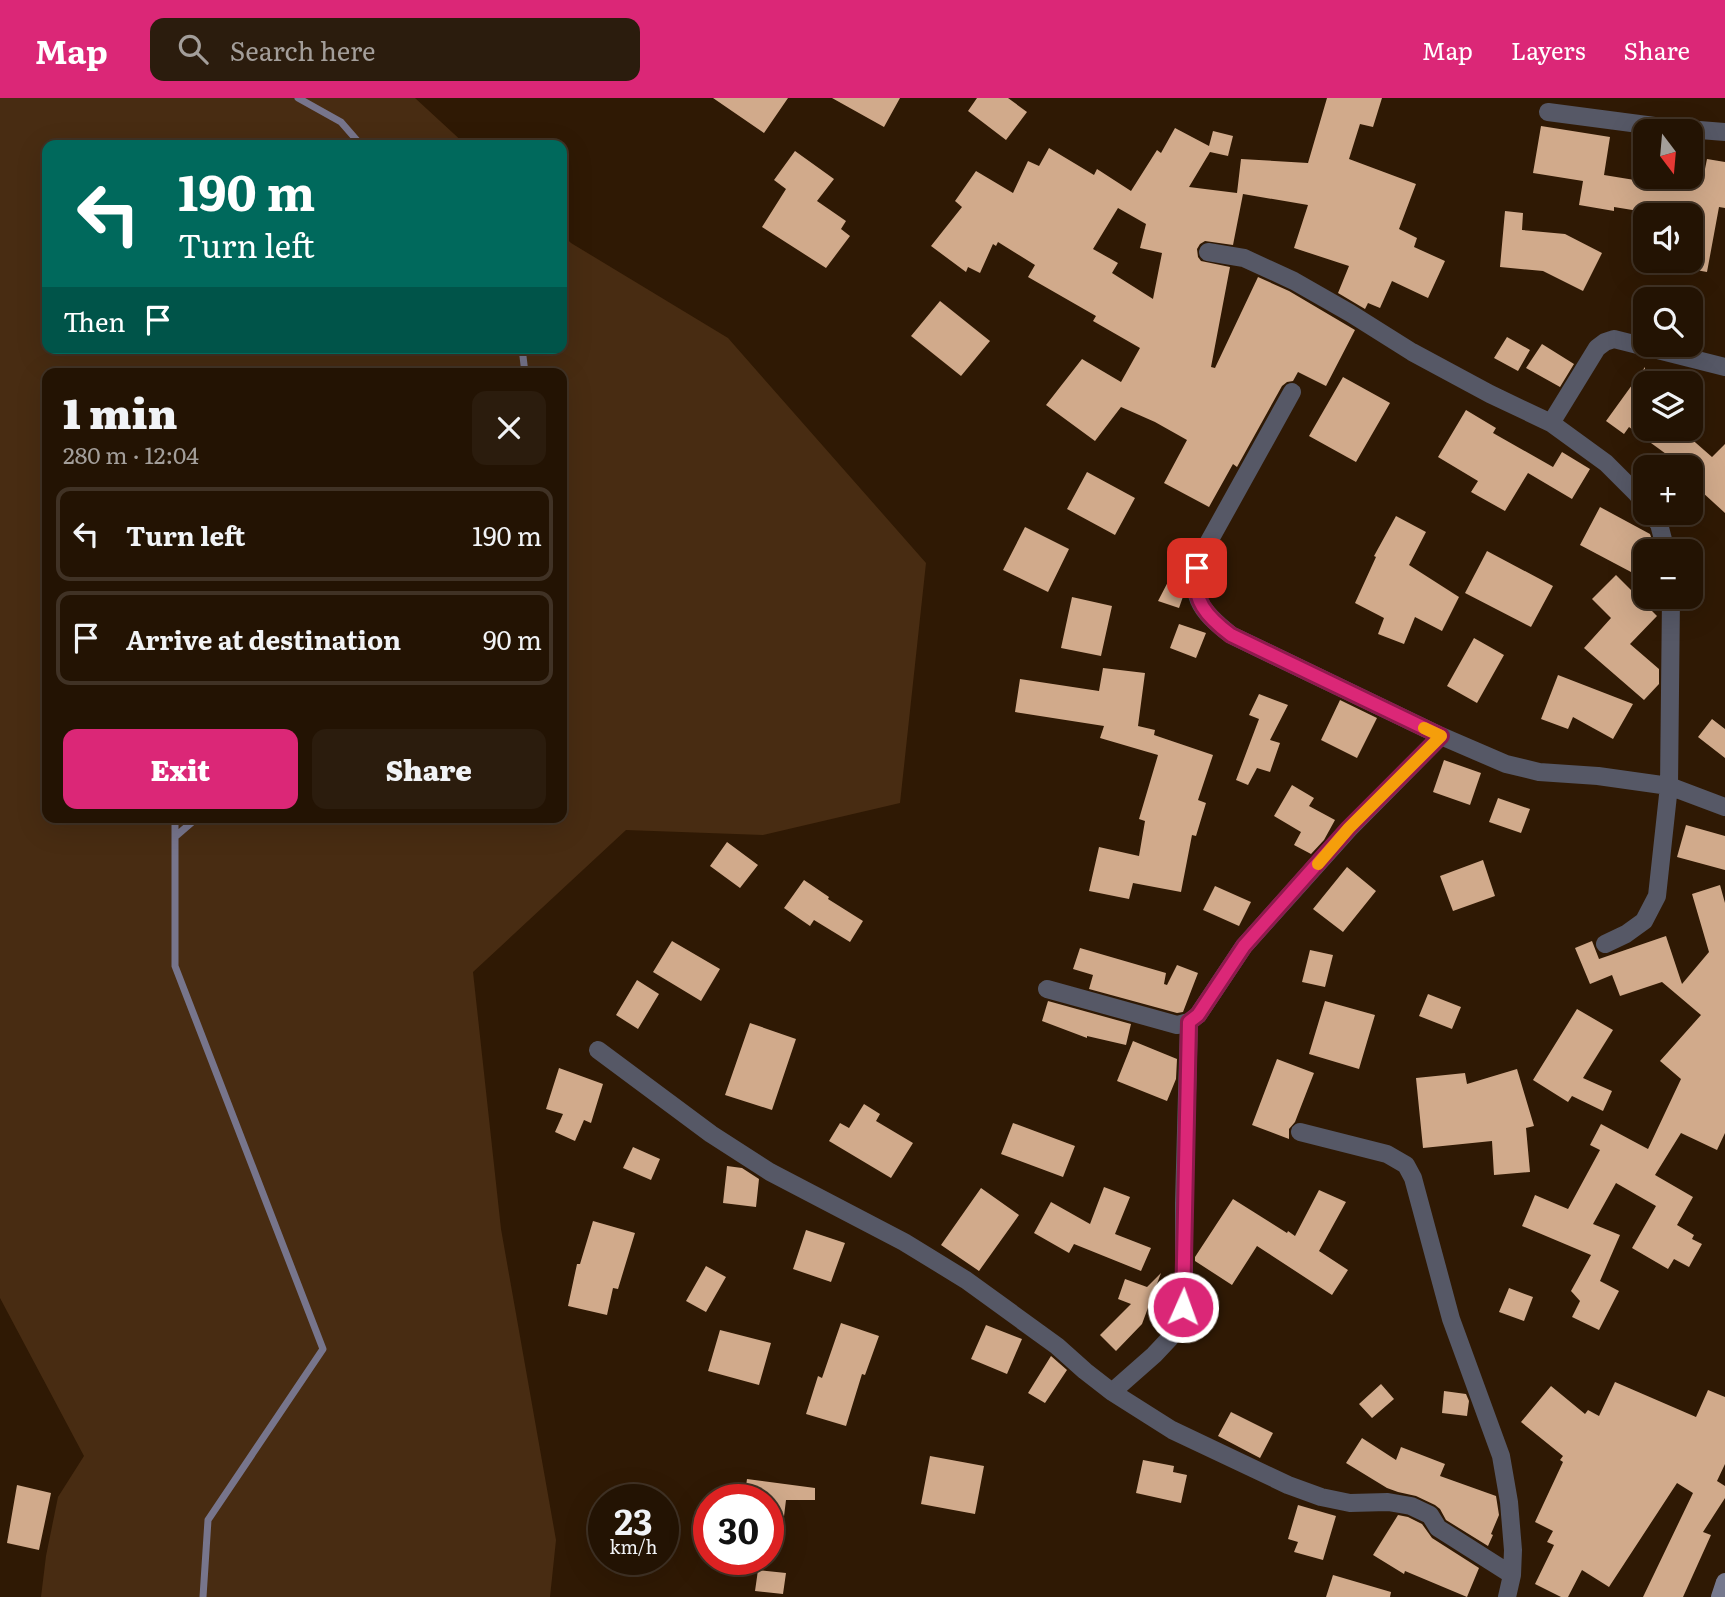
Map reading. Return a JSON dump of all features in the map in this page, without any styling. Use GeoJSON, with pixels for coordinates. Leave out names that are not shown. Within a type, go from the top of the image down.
{"type":"FeatureCollection","features":[{"type":"Feature","properties":{"kind":"street"},"geometry":{"type":"LineString","coordinates":[[1548,112],[1662,127],[1725,132]]}},
{"type":"Feature","properties":{"kind":"street"},"geometry":{"type":"LineString","coordinates":[[1208,252],[1244,258],[1294,281],[1412,352],[1551,423],[1606,463],[1633,493]]}},
{"type":"Feature","properties":{"kind":"street"},"geometry":{"type":"LineString","coordinates":[[1551,423],[1597,348],[1614,339],[1725,367]]}},
{"type":"Feature","properties":{"kind":"street"},"geometry":{"type":"LineString","coordinates":[[1293,392],[1202,554],[1197,568],[1195,581],[1200,603],[1217,624],[1231,635],[1441,736],[1506,764],[1539,772],[1598,776],[1669,786],[1725,807]]}},
{"type":"Feature","properties":{"kind":"street"},"geometry":{"type":"LineString","coordinates":[[1605,944],[1644,921],[1657,896],[1669,786],[1671,609]]}},
{"type":"Feature","properties":{"kind":"street"},"geometry":{"type":"LineString","coordinates":[[1047,989],[1177,1026],[1189,1022],[1198,1015],[1244,946],[1349,828],[1441,736]]}},
{"type":"Feature","properties":{"kind":"street"},"geometry":{"type":"LineString","coordinates":[[1112,1392],[1154,1355],[1180,1323],[1183,1307],[1189,1022]]}},
{"type":"Feature","properties":{"kind":"street"},"geometry":{"type":"LineString","coordinates":[[598,1050],[711,1134],[770,1172],[904,1242],[966,1280],[1057,1346],[1112,1392],[1172,1430],[1288,1485],[1321,1497],[1350,1503],[1388,1502],[1411,1506],[1430,1515],[1438,1528],[1512,1575]]}},
{"type":"Feature","properties":{"kind":"street"},"geometry":{"type":"LineString","coordinates":[[1300,1132],[1387,1154],[1406,1165],[1413,1178],[1451,1319],[1502,1456],[1510,1503],[1513,1550],[1512,1575],[1507,1597]]}},
{"type":"Feature","properties":{"kind":"street"},"geometry":{"type":"LineString","coordinates":[[1720,1597],[1725,1582]]}},
{"type":"Feature","properties":{"kind":"shaded area"},"geometry":{"type":"Polygon","coordinates":[[[0,98],[415,98],[461,140],[42,140],[42,354],[567,354],[567,239],[728,338],[926,563],[900,803],[763,835],[626,830],[473,972],[501,1229],[556,1540],[550,1597],[41,1597],[58,1497],[84,1456],[0,1298],[0,98]]]}},
{"type":"Feature","properties":{"kind":"building"},"geometry":{"type":"Polygon","coordinates":[[[713,98],[788,98],[764,133],[713,98]]]}},
{"type":"Feature","properties":{"kind":"building"},"geometry":{"type":"Polygon","coordinates":[[[832,98],[900,98],[884,127],[832,98]]]}},
{"type":"Feature","properties":{"kind":"building"},"geometry":{"type":"Polygon","coordinates":[[[977,98],[1008,98],[1027,112],[1006,140],[968,111],[977,98]]]}},
{"type":"Feature","properties":{"kind":"building"},"geometry":{"type":"Polygon","coordinates":[[[1327,98],[1382,98],[1373,127],[1360,124],[1349,159],[1416,184],[1399,229],[1417,238],[1414,247],[1445,261],[1428,298],[1392,281],[1380,308],[1368,303],[1365,309],[1338,293],[1349,266],[1294,248],[1308,205],[1243,194],[1233,245],[1205,241],[1197,249],[1201,261],[1230,267],[1211,367],[1215,368],[1258,277],[1289,291],[1355,330],[1326,386],[1298,372],[1293,381],[1282,386],[1237,467],[1233,464],[1209,507],[1164,483],[1187,440],[1121,407],[1095,441],[1046,405],[1082,359],[1121,382],[1140,348],[1093,321],[1096,316],[1028,277],[1035,265],[998,242],[996,246],[993,244],[980,273],[968,267],[966,272],[931,246],[962,207],[955,201],[976,171],[1013,193],[1028,161],[1039,166],[1049,148],[1094,175],[1097,169],[1131,191],[1157,150],[1161,153],[1175,128],[1209,146],[1213,131],[1233,136],[1228,156],[1210,152],[1189,187],[1237,193],[1241,159],[1308,163],[1327,98]],[[1118,208],[1093,249],[1118,263],[1112,273],[1153,299],[1162,253],[1140,248],[1146,224],[1118,208]]]}},
{"type":"Feature","properties":{"kind":"building"},"geometry":{"type":"Polygon","coordinates":[[[1541,126],[1610,137],[1604,175],[1633,180],[1633,189],[1703,189],[1703,169],[1707,159],[1725,162],[1725,208],[1719,207],[1707,272],[1703,271],[1703,203],[1633,203],[1633,210],[1614,207],[1614,211],[1579,205],[1583,181],[1533,173],[1541,126]]]}},
{"type":"Feature","properties":{"kind":"building"},"geometry":{"type":"Polygon","coordinates":[[[795,151],[834,179],[817,201],[846,221],[841,229],[850,236],[826,268],[762,227],[786,189],[774,180],[795,151]]]}},
{"type":"Feature","properties":{"kind":"building"},"geometry":{"type":"Polygon","coordinates":[[[1505,211],[1523,213],[1522,230],[1565,234],[1602,253],[1583,291],[1543,271],[1500,267],[1505,211]]]}},
{"type":"Feature","properties":{"kind":"building"},"geometry":{"type":"Polygon","coordinates":[[[940,301],[990,341],[961,376],[911,336],[940,301]]]}},
{"type":"Feature","properties":{"kind":"building"},"geometry":{"type":"Polygon","coordinates":[[[1507,337],[1530,350],[1518,371],[1494,358],[1507,337]]]}},
{"type":"Feature","properties":{"kind":"building"},"geometry":{"type":"Polygon","coordinates":[[[1542,344],[1574,364],[1560,387],[1526,368],[1542,344]]]}},
{"type":"Feature","properties":{"kind":"building"},"geometry":{"type":"Polygon","coordinates":[[[1343,377],[1390,403],[1356,462],[1309,436],[1343,377]]]}},
{"type":"Feature","properties":{"kind":"building"},"geometry":{"type":"Polygon","coordinates":[[[1633,384],[1633,430],[1629,427],[1624,434],[1606,421],[1633,384]]]}},
{"type":"Feature","properties":{"kind":"building"},"geometry":{"type":"Polygon","coordinates":[[[1466,410],[1496,428],[1493,433],[1553,467],[1562,452],[1590,469],[1572,499],[1528,473],[1505,511],[1471,492],[1478,481],[1438,457],[1466,410]]]}},
{"type":"Feature","properties":{"kind":"building"},"geometry":{"type":"Polygon","coordinates":[[[1648,441],[1694,441],[1712,457],[1725,444],[1725,513],[1703,493],[1703,455],[1668,455],[1648,441]]]}},
{"type":"Feature","properties":{"kind":"building"},"geometry":{"type":"Polygon","coordinates":[[[1087,472],[1135,498],[1115,535],[1067,509],[1087,472]]]}},
{"type":"Feature","properties":{"kind":"building"},"geometry":{"type":"Polygon","coordinates":[[[1600,507],[1650,534],[1652,539],[1633,539],[1631,578],[1631,572],[1580,545],[1600,507]]]}},
{"type":"Feature","properties":{"kind":"building"},"geometry":{"type":"Polygon","coordinates":[[[1396,516],[1426,532],[1409,565],[1459,597],[1442,631],[1415,617],[1404,644],[1378,634],[1384,618],[1355,603],[1376,557],[1374,556],[1396,516]]]}},
{"type":"Feature","properties":{"kind":"building"},"geometry":{"type":"Polygon","coordinates":[[[1025,527],[1069,549],[1048,592],[1003,570],[1025,527]]]}},
{"type":"Feature","properties":{"kind":"building"},"geometry":{"type":"Polygon","coordinates":[[[1487,551],[1553,586],[1531,627],[1465,593],[1487,551]]]}},
{"type":"Feature","properties":{"kind":"building"},"geometry":{"type":"Polygon","coordinates":[[[1616,575],[1633,592],[1633,609],[1650,609],[1657,616],[1630,644],[1659,669],[1659,684],[1644,700],[1584,648],[1611,618],[1592,599],[1616,575]]]}},
{"type":"Feature","properties":{"kind":"building"},"geometry":{"type":"Polygon","coordinates":[[[1170,578],[1184,583],[1185,591],[1179,608],[1158,601],[1170,578]]]}},
{"type":"Feature","properties":{"kind":"building"},"geometry":{"type":"Polygon","coordinates":[[[1072,597],[1112,606],[1101,656],[1061,648],[1072,597]]]}},
{"type":"Feature","properties":{"kind":"building"},"geometry":{"type":"Polygon","coordinates":[[[1179,624],[1206,633],[1196,658],[1170,648],[1179,624]]]}},
{"type":"Feature","properties":{"kind":"building"},"geometry":{"type":"Polygon","coordinates":[[[1474,638],[1504,655],[1477,703],[1447,686],[1474,638]]]}},
{"type":"Feature","properties":{"kind":"building"},"geometry":{"type":"Polygon","coordinates":[[[1103,668],[1145,673],[1138,726],[1155,730],[1154,735],[1213,755],[1198,800],[1206,803],[1196,836],[1192,835],[1181,892],[1133,883],[1129,899],[1089,891],[1099,847],[1139,856],[1145,821],[1139,819],[1158,755],[1100,738],[1104,726],[1015,712],[1020,679],[1099,691],[1103,668]]]}},
{"type":"Feature","properties":{"kind":"building"},"geometry":{"type":"Polygon","coordinates":[[[1558,675],[1633,704],[1613,739],[1573,717],[1568,729],[1541,719],[1558,675]]]}},
{"type":"Feature","properties":{"kind":"building"},"geometry":{"type":"Polygon","coordinates":[[[1259,694],[1288,705],[1270,740],[1280,743],[1270,772],[1257,768],[1248,785],[1236,780],[1259,719],[1249,715],[1259,694]]]}},
{"type":"Feature","properties":{"kind":"building"},"geometry":{"type":"Polygon","coordinates":[[[1340,700],[1377,718],[1357,758],[1321,740],[1340,700]]]}},
{"type":"Feature","properties":{"kind":"building"},"geometry":{"type":"Polygon","coordinates":[[[1712,719],[1725,729],[1725,758],[1698,737],[1712,719]]]}},
{"type":"Feature","properties":{"kind":"building"},"geometry":{"type":"Polygon","coordinates":[[[1444,760],[1481,773],[1470,805],[1433,792],[1444,760]]]}},
{"type":"Feature","properties":{"kind":"building"},"geometry":{"type":"Polygon","coordinates":[[[1292,785],[1314,798],[1309,806],[1335,820],[1324,840],[1311,854],[1294,845],[1301,832],[1274,816],[1292,785]]]}},
{"type":"Feature","properties":{"kind":"building"},"geometry":{"type":"Polygon","coordinates":[[[1498,798],[1530,809],[1521,833],[1489,822],[1498,798]]]}},
{"type":"Feature","properties":{"kind":"building"},"geometry":{"type":"Polygon","coordinates":[[[1686,825],[1725,836],[1725,870],[1677,857],[1686,825]]]}},
{"type":"Feature","properties":{"kind":"building"},"geometry":{"type":"Polygon","coordinates":[[[727,842],[758,865],[740,888],[710,866],[727,842]]]}},
{"type":"Feature","properties":{"kind":"building"},"geometry":{"type":"Polygon","coordinates":[[[1483,860],[1495,896],[1453,911],[1440,876],[1483,860]]]}},
{"type":"Feature","properties":{"kind":"building"},"geometry":{"type":"Polygon","coordinates":[[[1347,867],[1376,891],[1343,932],[1313,909],[1347,867]]]}},
{"type":"Feature","properties":{"kind":"building"},"geometry":{"type":"Polygon","coordinates":[[[804,880],[863,921],[850,942],[814,920],[810,926],[784,908],[804,880]]]}},
{"type":"Feature","properties":{"kind":"building"},"geometry":{"type":"Polygon","coordinates":[[[1720,885],[1725,903],[1725,1133],[1717,1150],[1681,1133],[1655,1175],[1693,1197],[1677,1225],[1694,1235],[1692,1239],[1702,1244],[1689,1267],[1674,1259],[1668,1269],[1632,1248],[1656,1206],[1616,1183],[1593,1224],[1620,1235],[1600,1281],[1619,1291],[1599,1330],[1572,1317],[1580,1301],[1571,1291],[1591,1255],[1522,1226],[1535,1195],[1568,1209],[1600,1150],[1590,1145],[1601,1124],[1648,1149],[1681,1079],[1660,1061],[1701,1015],[1662,982],[1620,996],[1612,975],[1590,984],[1575,948],[1592,941],[1599,959],[1666,936],[1682,984],[1709,952],[1692,894],[1720,885]]]}},
{"type":"Feature","properties":{"kind":"building"},"geometry":{"type":"Polygon","coordinates":[[[1215,886],[1251,902],[1239,926],[1203,910],[1215,886]]]}},
{"type":"Feature","properties":{"kind":"building"},"geometry":{"type":"Polygon","coordinates":[[[672,941],[720,969],[701,1001],[653,972],[672,941]]]}},
{"type":"Feature","properties":{"kind":"building"},"geometry":{"type":"Polygon","coordinates":[[[1080,948],[1166,973],[1164,984],[1167,985],[1177,965],[1198,973],[1183,1012],[1177,1013],[1089,989],[1093,975],[1073,969],[1080,948]]]}},
{"type":"Feature","properties":{"kind":"building"},"geometry":{"type":"Polygon","coordinates":[[[1310,950],[1333,955],[1325,987],[1302,982],[1310,950]]]}},
{"type":"Feature","properties":{"kind":"building"},"geometry":{"type":"Polygon","coordinates":[[[637,980],[659,994],[638,1029],[616,1015],[637,980]]]}},
{"type":"Feature","properties":{"kind":"building"},"geometry":{"type":"Polygon","coordinates":[[[1428,994],[1461,1007],[1452,1029],[1419,1016],[1428,994]]]}},
{"type":"Feature","properties":{"kind":"building"},"geometry":{"type":"Polygon","coordinates":[[[1048,1001],[1131,1024],[1126,1045],[1087,1038],[1042,1021],[1048,1001]]]}},
{"type":"Feature","properties":{"kind":"building"},"geometry":{"type":"Polygon","coordinates":[[[1325,1001],[1375,1015],[1359,1069],[1309,1054],[1325,1001]]]}},
{"type":"Feature","properties":{"kind":"building"},"geometry":{"type":"Polygon","coordinates":[[[1577,1009],[1613,1030],[1583,1078],[1612,1091],[1603,1111],[1572,1096],[1568,1102],[1533,1080],[1577,1009]]]}},
{"type":"Feature","properties":{"kind":"building"},"geometry":{"type":"Polygon","coordinates":[[[750,1023],[796,1039],[772,1110],[725,1095],[750,1023]]]}},
{"type":"Feature","properties":{"kind":"building"},"geometry":{"type":"Polygon","coordinates":[[[1133,1041],[1177,1059],[1176,1079],[1167,1101],[1117,1081],[1133,1041]]]}},
{"type":"Feature","properties":{"kind":"building"},"geometry":{"type":"Polygon","coordinates":[[[1277,1059],[1314,1073],[1295,1122],[1289,1129],[1289,1139],[1252,1125],[1277,1059]]]}},
{"type":"Feature","properties":{"kind":"building"},"geometry":{"type":"Polygon","coordinates":[[[559,1068],[603,1084],[591,1123],[584,1120],[575,1141],[555,1132],[563,1114],[546,1109],[559,1068]]]}},
{"type":"Feature","properties":{"kind":"building"},"geometry":{"type":"Polygon","coordinates":[[[1517,1069],[1534,1126],[1526,1128],[1530,1172],[1494,1175],[1492,1141],[1423,1148],[1416,1078],[1465,1073],[1467,1084],[1517,1069]]]}},
{"type":"Feature","properties":{"kind":"building"},"geometry":{"type":"Polygon","coordinates":[[[864,1104],[880,1114],[876,1121],[913,1143],[891,1178],[829,1141],[840,1123],[849,1128],[864,1104]]]}},
{"type":"Feature","properties":{"kind":"building"},"geometry":{"type":"Polygon","coordinates":[[[1013,1123],[1075,1146],[1063,1177],[1001,1154],[1013,1123]]]}},
{"type":"Feature","properties":{"kind":"building"},"geometry":{"type":"Polygon","coordinates":[[[633,1147],[660,1159],[651,1180],[623,1168],[633,1147]]]}},
{"type":"Feature","properties":{"kind":"building"},"geometry":{"type":"Polygon","coordinates":[[[727,1166],[742,1168],[759,1179],[756,1207],[723,1203],[727,1166]]]}},
{"type":"Feature","properties":{"kind":"building"},"geometry":{"type":"Polygon","coordinates":[[[1104,1187],[1130,1197],[1115,1234],[1151,1248],[1141,1271],[1074,1244],[1069,1253],[1034,1233],[1051,1202],[1090,1224],[1104,1187]]]}},
{"type":"Feature","properties":{"kind":"building"},"geometry":{"type":"Polygon","coordinates":[[[981,1188],[1019,1215],[979,1271],[941,1245],[981,1188]]]}},
{"type":"Feature","properties":{"kind":"building"},"geometry":{"type":"Polygon","coordinates":[[[1319,1190],[1346,1202],[1319,1251],[1348,1270],[1332,1295],[1257,1246],[1232,1285],[1195,1261],[1233,1199],[1295,1236],[1319,1190]]]}},
{"type":"Feature","properties":{"kind":"building"},"geometry":{"type":"Polygon","coordinates":[[[593,1221],[635,1233],[618,1289],[613,1288],[607,1315],[568,1306],[577,1264],[580,1264],[593,1221]]]}},
{"type":"Feature","properties":{"kind":"building"},"geometry":{"type":"Polygon","coordinates":[[[806,1230],[845,1243],[831,1282],[793,1269],[806,1230]]]}},
{"type":"Feature","properties":{"kind":"building"},"geometry":{"type":"Polygon","coordinates":[[[706,1266],[726,1277],[706,1312],[686,1301],[706,1266]]]}},
{"type":"Feature","properties":{"kind":"building"},"geometry":{"type":"Polygon","coordinates":[[[1161,1273],[1142,1324],[1116,1351],[1100,1335],[1131,1304],[1118,1299],[1125,1279],[1147,1287],[1161,1273]]]}},
{"type":"Feature","properties":{"kind":"building"},"geometry":{"type":"Polygon","coordinates":[[[1509,1288],[1533,1297],[1524,1321],[1499,1312],[1509,1288]]]}},
{"type":"Feature","properties":{"kind":"building"},"geometry":{"type":"Polygon","coordinates":[[[841,1323],[879,1336],[865,1375],[862,1374],[846,1426],[806,1414],[818,1376],[822,1378],[841,1323]]]}},
{"type":"Feature","properties":{"kind":"building"},"geometry":{"type":"Polygon","coordinates":[[[986,1325],[1022,1339],[1007,1374],[971,1359],[986,1325]]]}},
{"type":"Feature","properties":{"kind":"building"},"geometry":{"type":"Polygon","coordinates":[[[720,1330],[771,1343],[759,1385],[708,1371],[720,1330]]]}},
{"type":"Feature","properties":{"kind":"building"},"geometry":{"type":"Polygon","coordinates":[[[1051,1356],[1067,1370],[1045,1403],[1028,1393],[1051,1356]]]}},
{"type":"Feature","properties":{"kind":"building"},"geometry":{"type":"Polygon","coordinates":[[[1615,1382],[1696,1417],[1708,1390],[1725,1397],[1725,1464],[1717,1481],[1725,1486],[1725,1498],[1703,1532],[1711,1535],[1683,1597],[1643,1597],[1693,1493],[1677,1483],[1609,1587],[1582,1570],[1568,1597],[1561,1597],[1535,1584],[1554,1545],[1547,1542],[1553,1531],[1535,1522],[1563,1462],[1560,1460],[1563,1456],[1521,1422],[1551,1386],[1585,1414],[1588,1410],[1599,1416],[1615,1382]]]}},
{"type":"Feature","properties":{"kind":"building"},"geometry":{"type":"Polygon","coordinates":[[[1381,1384],[1394,1399],[1372,1418],[1359,1404],[1381,1384]]]}},
{"type":"Feature","properties":{"kind":"building"},"geometry":{"type":"Polygon","coordinates":[[[1444,1391],[1466,1394],[1469,1401],[1467,1416],[1442,1413],[1444,1391]]]}},
{"type":"Feature","properties":{"kind":"building"},"geometry":{"type":"Polygon","coordinates":[[[1231,1412],[1273,1433],[1260,1458],[1218,1436],[1231,1412]]]}},
{"type":"Feature","properties":{"kind":"building"},"geometry":{"type":"Polygon","coordinates":[[[1362,1438],[1396,1460],[1401,1447],[1445,1464],[1440,1476],[1496,1496],[1499,1515],[1488,1546],[1446,1520],[1435,1505],[1416,1496],[1387,1488],[1346,1463],[1362,1438]]]}},
{"type":"Feature","properties":{"kind":"building"},"geometry":{"type":"Polygon","coordinates":[[[930,1456],[984,1466],[975,1514],[921,1504],[930,1456]]]}},
{"type":"Feature","properties":{"kind":"building"},"geometry":{"type":"Polygon","coordinates":[[[1143,1460],[1174,1466],[1173,1472],[1187,1475],[1181,1503],[1136,1493],[1143,1460]]]}},
{"type":"Feature","properties":{"kind":"building"},"geometry":{"type":"Polygon","coordinates":[[[747,1479],[815,1488],[815,1500],[786,1500],[784,1516],[784,1484],[746,1484],[747,1479]]]}},
{"type":"Feature","properties":{"kind":"building"},"geometry":{"type":"Polygon","coordinates":[[[17,1485],[51,1493],[39,1550],[7,1543],[17,1485]]]}},
{"type":"Feature","properties":{"kind":"building"},"geometry":{"type":"Polygon","coordinates":[[[1298,1505],[1336,1516],[1323,1560],[1294,1552],[1298,1542],[1288,1539],[1298,1505]]]}},
{"type":"Feature","properties":{"kind":"building"},"geometry":{"type":"Polygon","coordinates":[[[1398,1515],[1422,1524],[1432,1538],[1479,1568],[1467,1597],[1405,1571],[1404,1574],[1373,1555],[1398,1515]]]}},
{"type":"Feature","properties":{"kind":"building"},"geometry":{"type":"Polygon","coordinates":[[[786,1573],[783,1594],[755,1591],[757,1575],[786,1573]]]}},
{"type":"Feature","properties":{"kind":"building"},"geometry":{"type":"Polygon","coordinates":[[[1333,1575],[1391,1592],[1390,1597],[1326,1597],[1333,1575]]]}},
{"type":"Feature","properties":{"kind":"waterway"},"geometry":{"type":"LineString","coordinates":[[298,98],[341,122],[357,140]]}},
{"type":"Feature","properties":{"kind":"waterway"},"geometry":{"type":"LineString","coordinates":[[523,354],[524,368]]}},
{"type":"Feature","properties":{"kind":"waterway"},"geometry":{"type":"LineString","coordinates":[[175,823],[175,966],[323,1349],[208,1520],[203,1597]]}},
{"type":"Feature","properties":{"kind":"waterway"},"geometry":{"type":"LineString","coordinates":[[176,836],[191,823]]}},
{"type":"Feature","properties":{"kind":"slow traffic"},"geometry":{"type":"LineString","coordinates":[[1318,864],[1349,828],[1441,736],[1424,728]]}},
{"type":"Feature","properties":{"kind":"route"},"geometry":{"type":"LineString","coordinates":[[1183,1307],[1189,1022],[1198,1015],[1244,946],[1349,828],[1441,736],[1231,635],[1217,624],[1200,603],[1195,581],[1197,568]]}}]}
